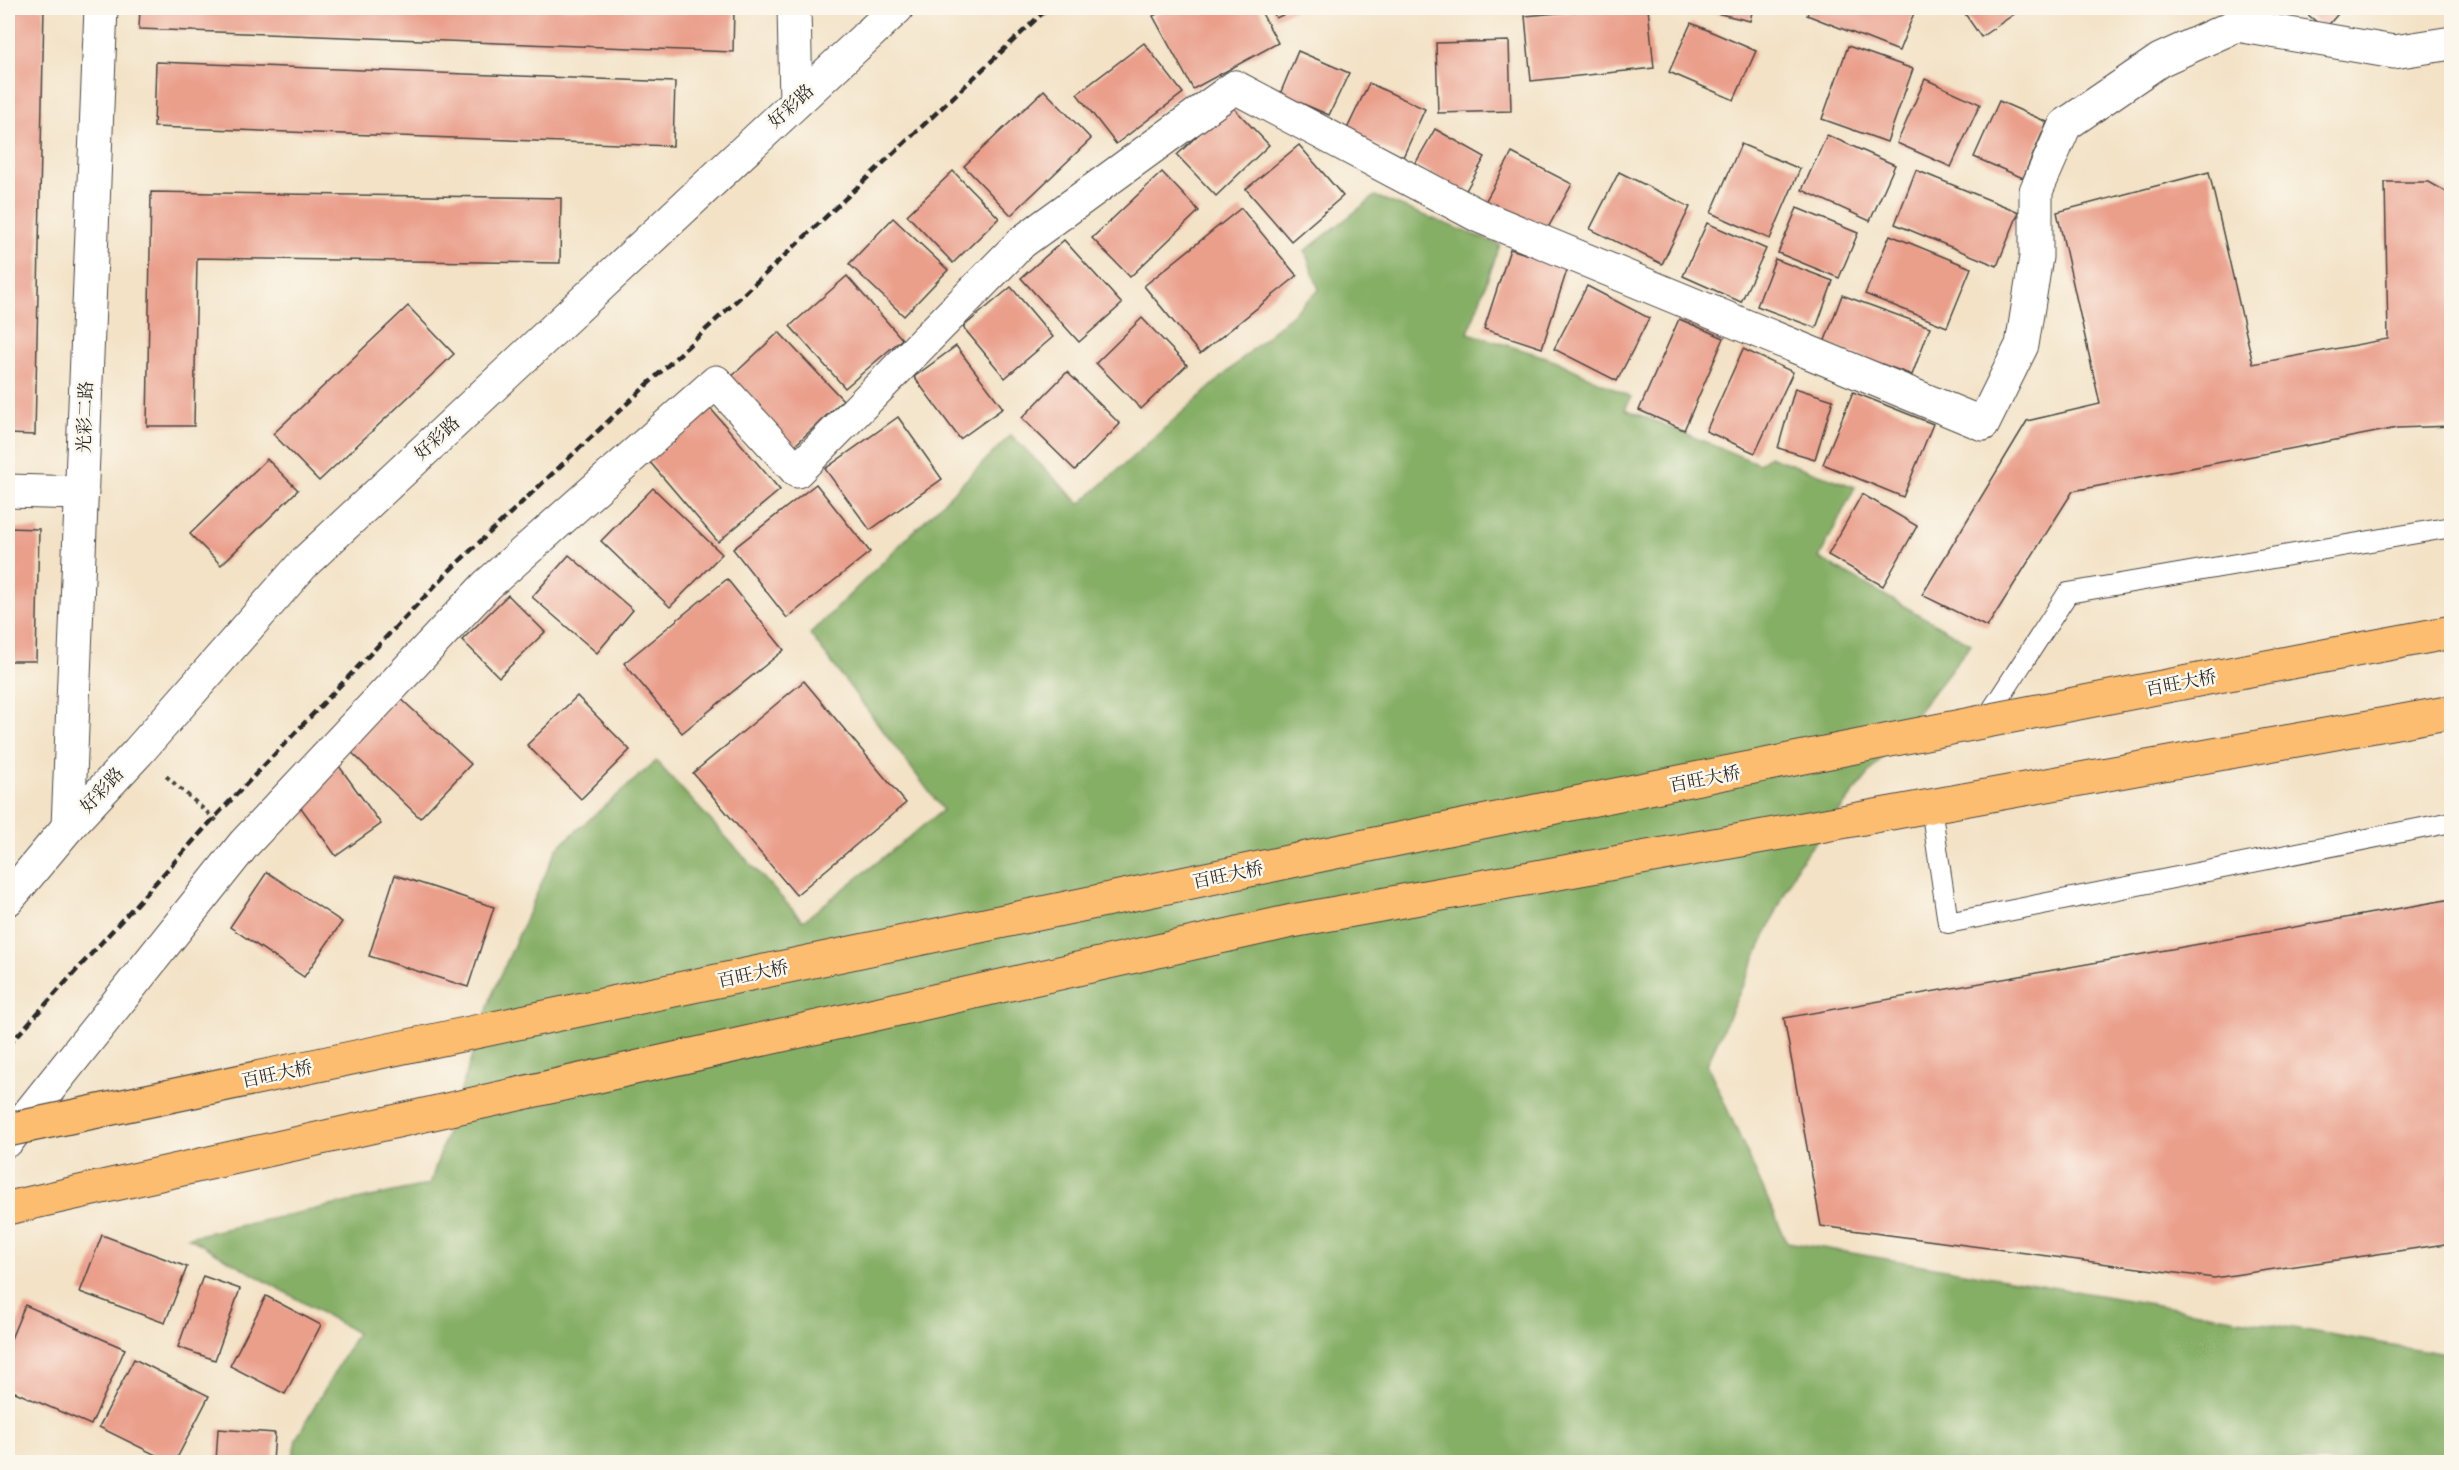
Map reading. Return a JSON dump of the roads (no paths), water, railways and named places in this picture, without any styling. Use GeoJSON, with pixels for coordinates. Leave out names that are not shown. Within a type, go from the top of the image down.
{"type":"FeatureCollection","features":[{"type":"Feature","properties":{"kind":"main road","name":"百旺大桥"},"geometry":{"type":"LineString","coordinates":[[8,1130],[1277,865],[1984,722],[2451,632]]}},
{"type":"Feature","properties":{"kind":"main road"},"geometry":{"type":"LineString","coordinates":[[8,1208],[1292,921],[2451,712]]}},
{"type":"Feature","properties":{"kind":"street","name":"光彩二路"},"geometry":{"type":"LineString","coordinates":[[68,827],[101,8]]}},
{"type":"Feature","properties":{"kind":"street"},"geometry":{"type":"LineString","coordinates":[[794,8],[796,102]]}},
{"type":"Feature","properties":{"kind":"street","name":"好彩路"},"geometry":{"type":"LineString","coordinates":[[8,899],[68,827],[138,752],[304,563],[897,8]]}},
{"type":"Feature","properties":{"kind":"street"},"geometry":{"type":"LineString","coordinates":[[8,1140],[244,844],[487,585],[716,382],[797,471],[1022,242],[1235,87],[1479,216],[1983,424],[2022,345],[2036,257],[2036,191],[2065,125],[2160,60],[2237,25],[2394,52],[2451,43]]}},
{"type":"Feature","properties":{"kind":"street"},"geometry":{"type":"LineString","coordinates":[[8,491],[82,493]]}},
{"type":"Feature","properties":{"kind":"lane"},"geometry":{"type":"LineString","coordinates":[[1984,722],[2068,593],[2451,527]]}},
{"type":"Feature","properties":{"kind":"lane"},"geometry":{"type":"LineString","coordinates":[[1931,807],[1948,922],[2451,822]]}},
{"type":"Feature","properties":{"kind":"railway"},"geometry":{"type":"LineString","coordinates":[[8,1046],[214,818],[451,569],[1048,8]]}}]}
